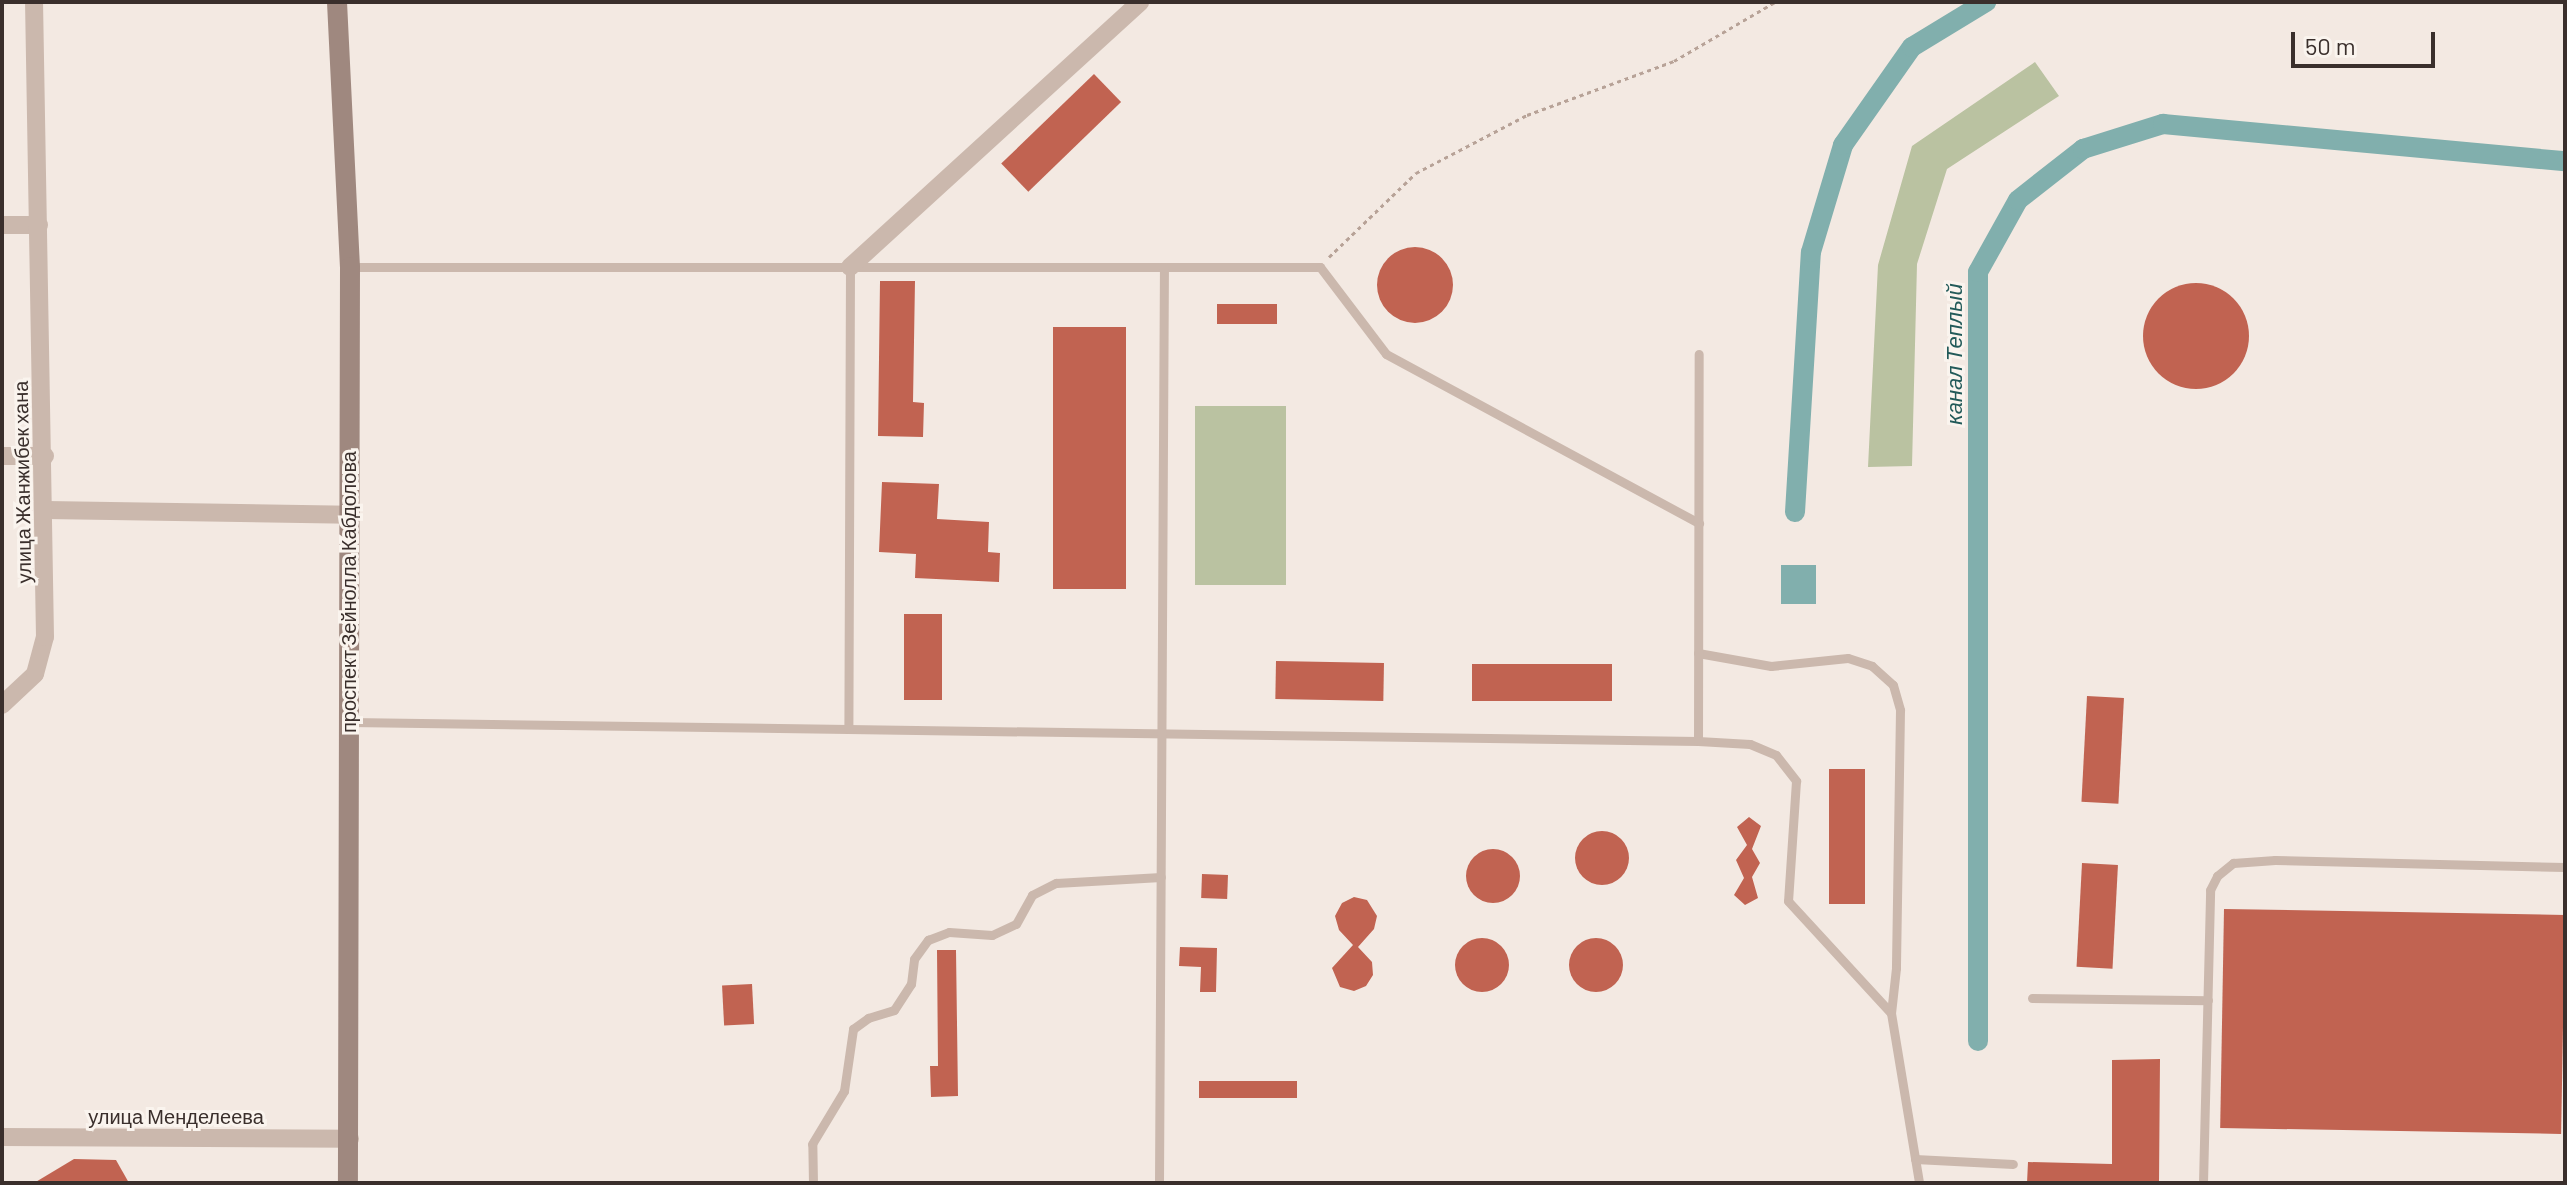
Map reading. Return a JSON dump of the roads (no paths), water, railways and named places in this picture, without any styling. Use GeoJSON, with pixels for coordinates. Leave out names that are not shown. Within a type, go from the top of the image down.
{"type":"FeatureCollection","features":[{"type":"Feature","properties":{"kind":"main road","name":"проспект Зейнолла Кабдолова"},"geometry":{"type":"LineString","coordinates":[[337,2],[350,267],[348,1183]]}},
{"type":"Feature","properties":{"kind":"street","name":"улица Жанжибек хана"},"geometry":{"type":"LineString","coordinates":[[2,705],[11,689],[35,674],[45,637],[46,510],[34,2]]}},
{"type":"Feature","properties":{"kind":"street"},"geometry":{"type":"LineString","coordinates":[[850,267],[1140,2]]}},
{"type":"Feature","properties":{"kind":"street"},"geometry":{"type":"LineString","coordinates":[[2,225],[39,225]]}},
{"type":"Feature","properties":{"kind":"street"},"geometry":{"type":"LineString","coordinates":[[2,456],[45,456]]}},
{"type":"Feature","properties":{"kind":"street"},"geometry":{"type":"LineString","coordinates":[[46,510],[349,515]]}},
{"type":"Feature","properties":{"kind":"street","name":"улица Менделеева"},"geometry":{"type":"LineString","coordinates":[[2,1137],[350,1139]]}},
{"type":"Feature","properties":{"kind":"lane"},"geometry":{"type":"LineString","coordinates":[[350,267],[1320,267],[1386,354],[1699,523]]}},
{"type":"Feature","properties":{"kind":"lane"},"geometry":{"type":"LineString","coordinates":[[848,729],[850,267]]}},
{"type":"Feature","properties":{"kind":"lane"},"geometry":{"type":"LineString","coordinates":[[1159,1183],[1164,267]]}},
{"type":"Feature","properties":{"kind":"lane"},"geometry":{"type":"LineString","coordinates":[[1698,741],[1699,354]]}},
{"type":"Feature","properties":{"kind":"lane"},"geometry":{"type":"LineString","coordinates":[[1698,653],[1771,666],[1848,658],[1872,666],[1893,685],[1900,710],[1896,968],[1891,1013],[1919,1183]]}},
{"type":"Feature","properties":{"kind":"lane"},"geometry":{"type":"LineString","coordinates":[[347,722],[1698,741],[1763,749],[1776,755],[1796,781],[1788,901],[1891,1013]]}},
{"type":"Feature","properties":{"kind":"lane"},"geometry":{"type":"LineString","coordinates":[[2203,1183],[2210,890],[2233,863],[2565,867]]}},
{"type":"Feature","properties":{"kind":"lane"},"geometry":{"type":"LineString","coordinates":[[813,1183],[812,1144],[844,1091],[853,1029],[868,1018],[894,1010],[911,984],[914,959],[928,940],[949,932],[992,935],[1016,924],[1032,895],[1056,883],[1161,877]]}},
{"type":"Feature","properties":{"kind":"lane"},"geometry":{"type":"LineString","coordinates":[[2032,998],[2208,1000]]}},
{"type":"Feature","properties":{"kind":"lane"},"geometry":{"type":"LineString","coordinates":[[1915,1159],[2013,1164]]}},
{"type":"Feature","properties":{"kind":"water"},"geometry":{"type":"Polygon","coordinates":[[[1781,565],[1816,565],[1816,604],[1781,604],[1781,565]]]}},
{"type":"Feature","properties":{"kind":"waterway","name":"канал Теплый"},"geometry":{"type":"LineString","coordinates":[[1795,512],[1811,252],[1843,145],[1912,47],[1986,2]]}},
{"type":"Feature","properties":{"kind":"waterway","name":"канал Теплый"},"geometry":{"type":"LineString","coordinates":[[1978,1041],[1978,272],[2018,200],[2083,149],[2163,124],[2565,161]]}}]}
